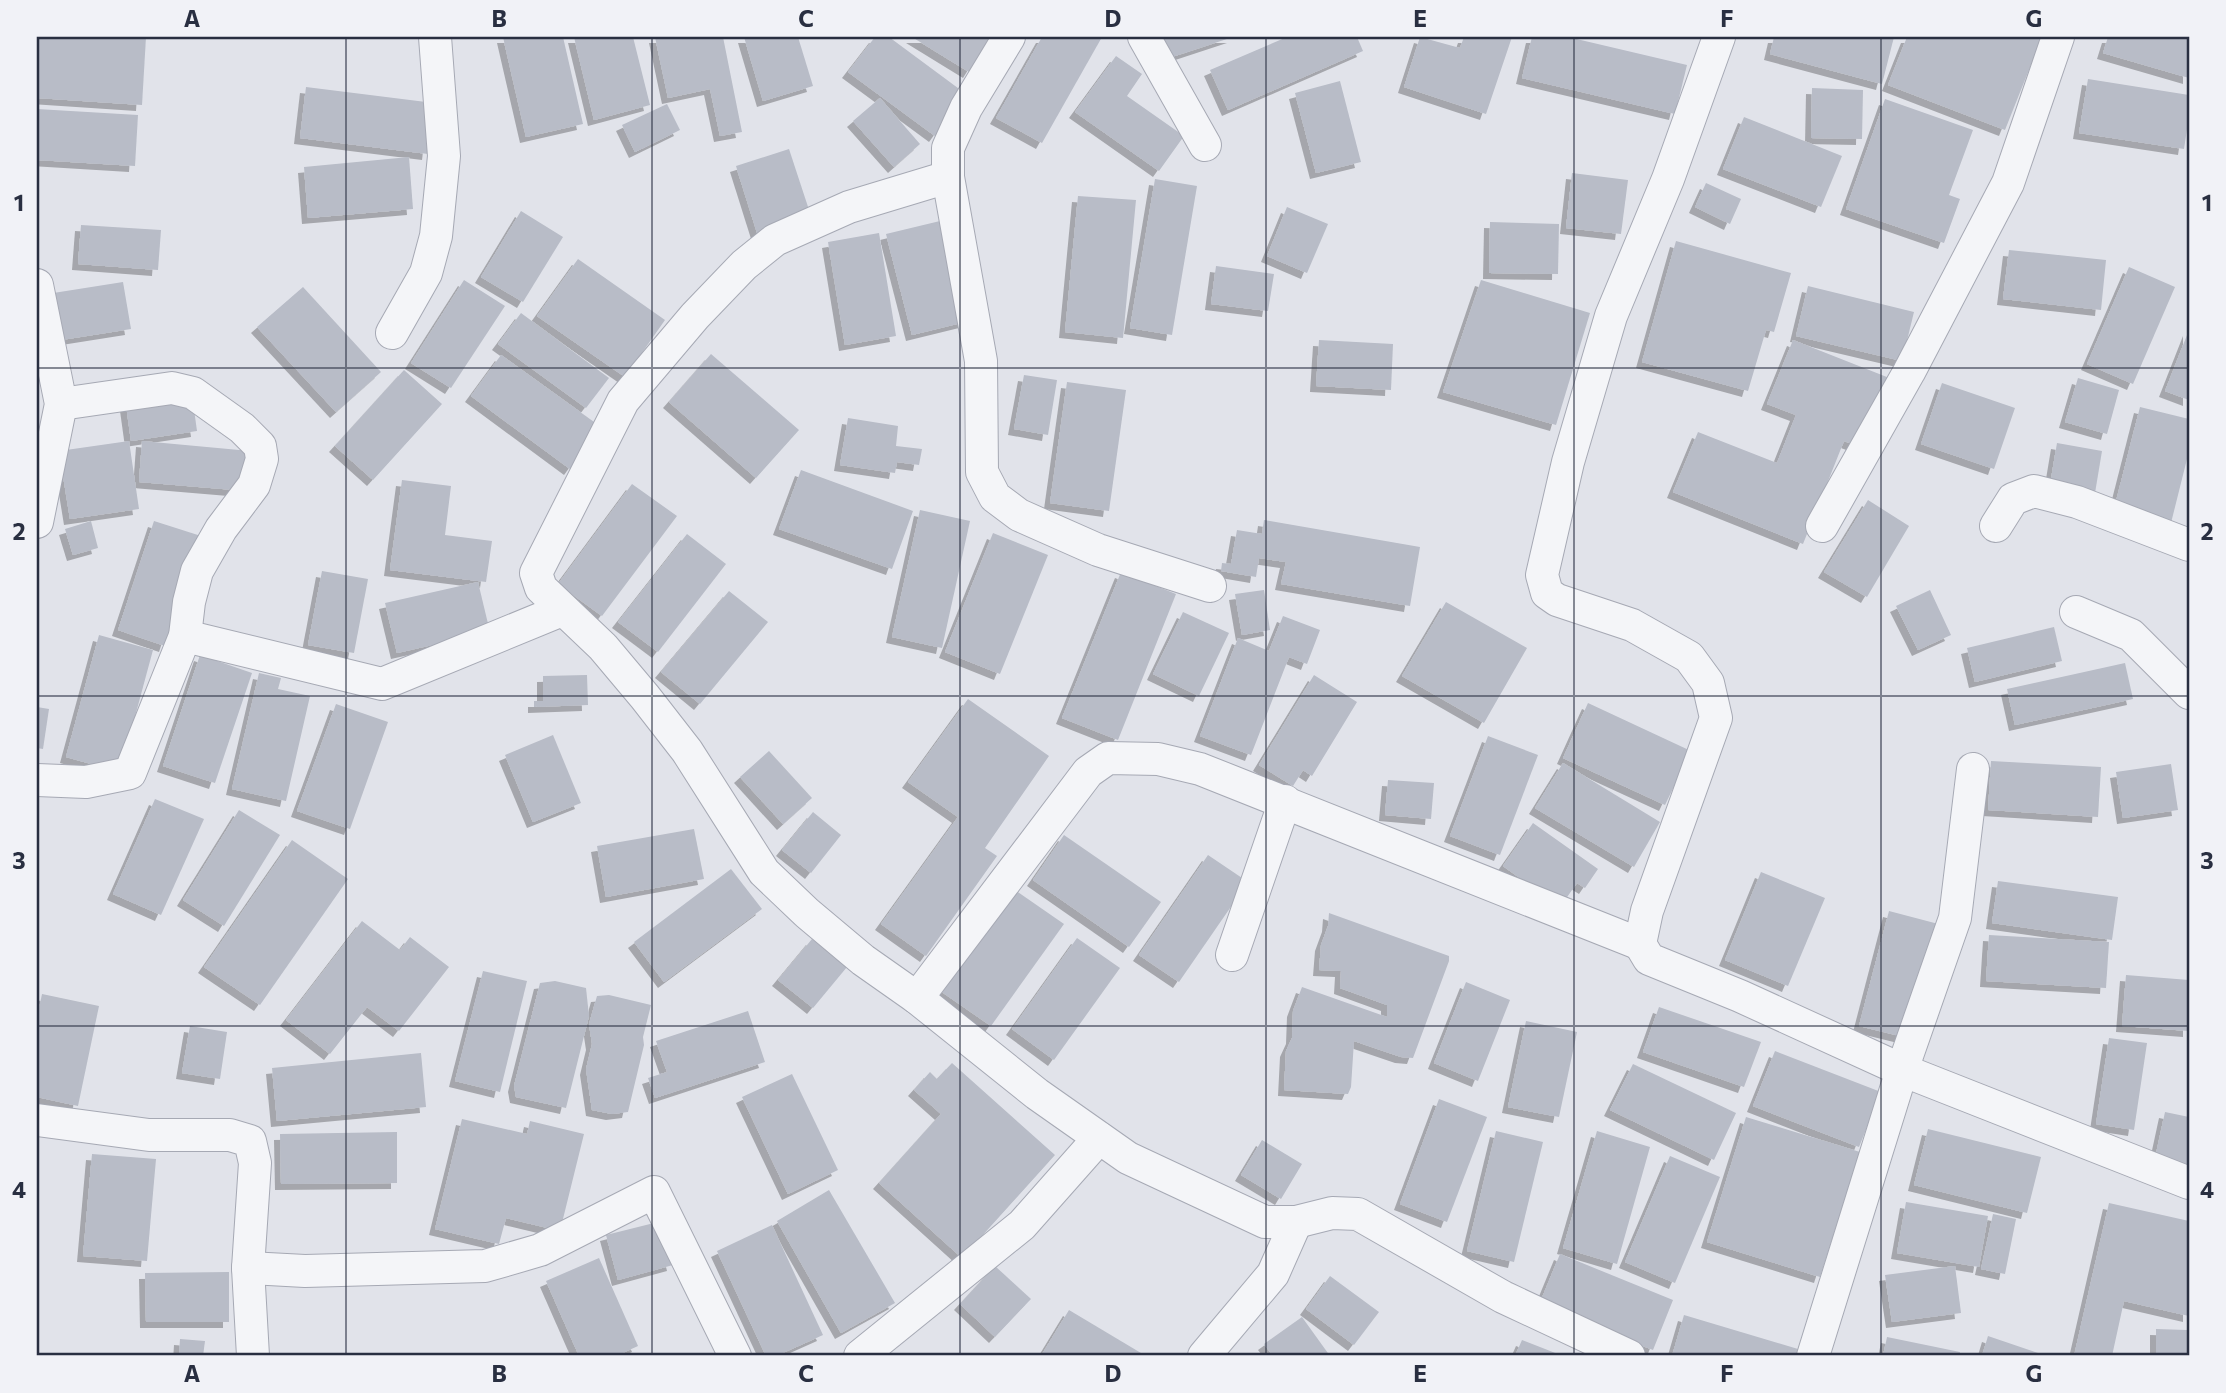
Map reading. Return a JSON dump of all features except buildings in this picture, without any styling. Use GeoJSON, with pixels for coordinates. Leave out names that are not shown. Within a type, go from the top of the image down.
{"type":"FeatureCollection","features":[{"type":"Feature","properties":{"kind":"street"},"geometry":{"type":"LineString","coordinates":[[392,333],[426,273],[436,236],[444,156],[435,37]]}},
{"type":"Feature","properties":{"kind":"street"},"geometry":{"type":"LineString","coordinates":[[1009,37],[966,108],[948,148],[948,177],[981,361],[982,472],[995,497],[1019,515],[1098,550],[1210,586]]}},
{"type":"Feature","properties":{"kind":"street"},"geometry":{"type":"LineString","coordinates":[[1144,37],[1205,145]]}},
{"type":"Feature","properties":{"kind":"street"},"geometry":{"type":"LineString","coordinates":[[1640,944],[1647,911],[1716,718],[1708,683],[1689,657],[1632,625],[1557,600],[1547,593],[1542,575],[1568,462],[1611,316],[1668,179],[1719,37]]}},
{"type":"Feature","properties":{"kind":"street"},"geometry":{"type":"LineString","coordinates":[[1822,526],[1909,372],[2008,183],[2058,37]]}},
{"type":"Feature","properties":{"kind":"street"},"geometry":{"type":"LineString","coordinates":[[948,177],[849,207],[775,240],[744,265],[695,316],[623,401],[536,573],[541,588],[603,647],[645,697],[687,751],[764,872],[863,960],[917,998],[1037,1094],[1128,1158],[1265,1222],[1297,1222],[1332,1213],[1358,1214],[1503,1297],[1614,1353]]}},
{"type":"Feature","properties":{"kind":"street"},"geometry":{"type":"LineString","coordinates":[[37,285],[61,404],[37,522]]}},
{"type":"Feature","properties":{"kind":"street"},"geometry":{"type":"LineString","coordinates":[[37,780],[86,782],[131,773],[185,636],[197,571],[221,529],[254,485],[262,459],[260,446],[243,428],[193,393],[173,388],[61,404]]}},
{"type":"Feature","properties":{"kind":"street"},"geometry":{"type":"LineString","coordinates":[[1996,527],[2013,499],[2034,491],[2077,502],[2189,545]]}},
{"type":"Feature","properties":{"kind":"street"},"geometry":{"type":"LineString","coordinates":[[185,636],[382,684],[562,610]]}},
{"type":"Feature","properties":{"kind":"street"},"geometry":{"type":"LineString","coordinates":[[2076,612],[2131,635],[2189,693]]}},
{"type":"Feature","properties":{"kind":"street"},"geometry":{"type":"LineString","coordinates":[[917,998],[1088,772],[1108,758],[1158,759],[1200,769],[1285,801],[1640,944],[1649,958],[1902,1070],[2189,1183]]}},
{"type":"Feature","properties":{"kind":"street"},"geometry":{"type":"LineString","coordinates":[[1813,1356],[1902,1070],[1955,918],[1973,769]]}},
{"type":"Feature","properties":{"kind":"street"},"geometry":{"type":"LineString","coordinates":[[1233,955],[1285,801]]}},
{"type":"Feature","properties":{"kind":"street"},"geometry":{"type":"LineString","coordinates":[[37,1120],[149,1135],[230,1135],[250,1141],[255,1163],[248,1268],[254,1356]]}},
{"type":"Feature","properties":{"kind":"street"},"geometry":{"type":"LineString","coordinates":[[860,1356],[1022,1225],[1100,1138]]}},
{"type":"Feature","properties":{"kind":"street"},"geometry":{"type":"LineString","coordinates":[[248,1268],[305,1271],[485,1266],[540,1250],[654,1192],[735,1356]]}},
{"type":"Feature","properties":{"kind":"street"},"geometry":{"type":"LineString","coordinates":[[1204,1356],[1273,1274],[1297,1222]]}}]}
